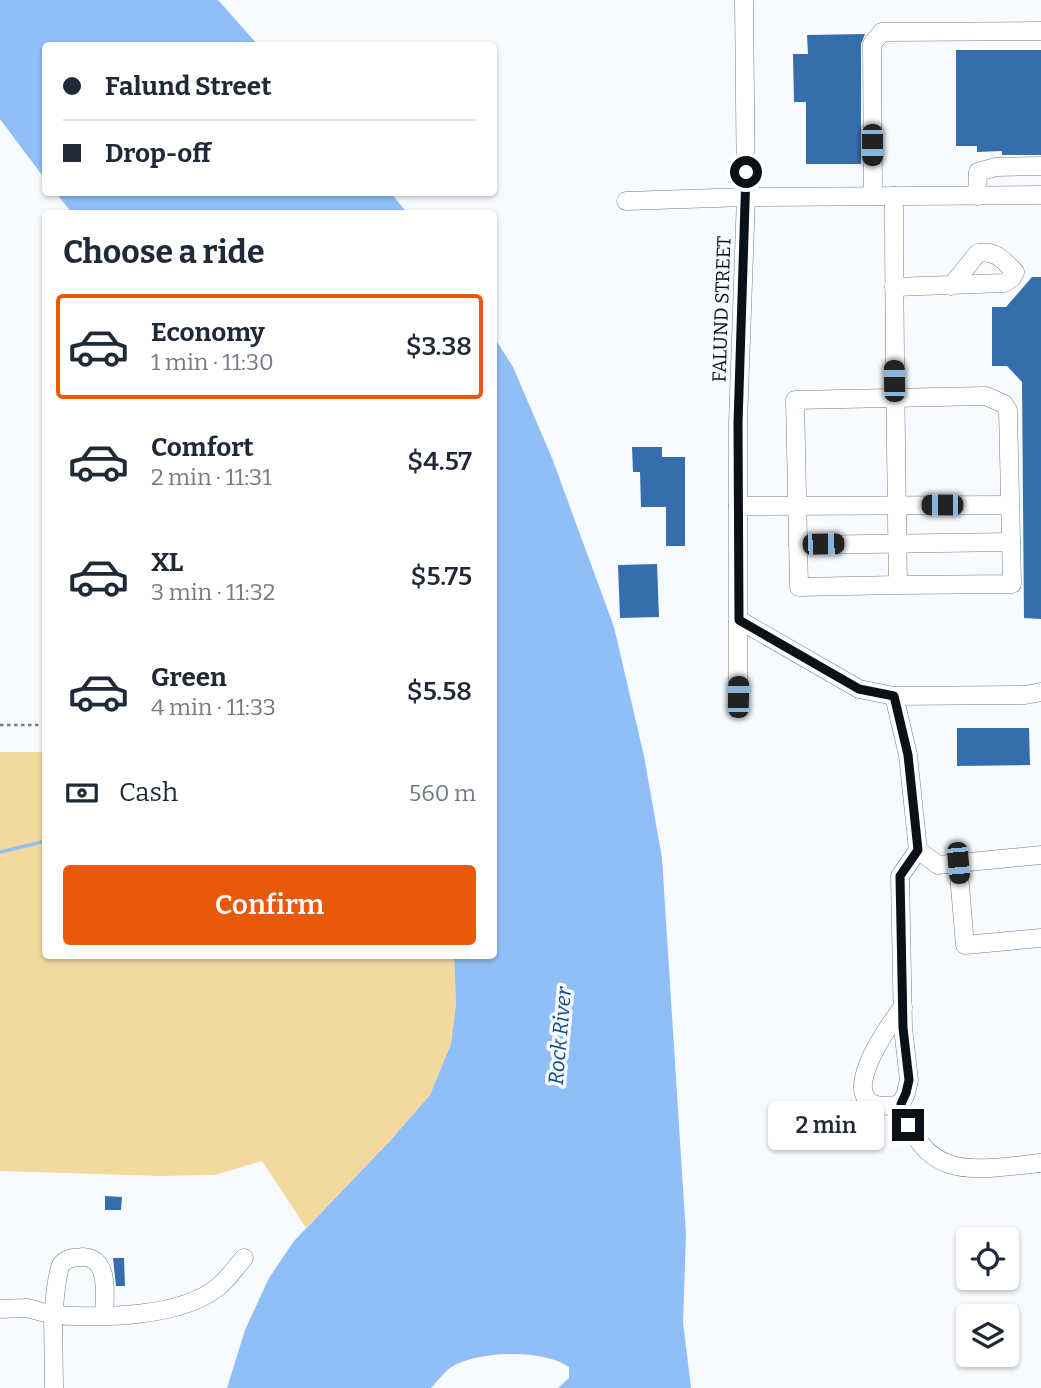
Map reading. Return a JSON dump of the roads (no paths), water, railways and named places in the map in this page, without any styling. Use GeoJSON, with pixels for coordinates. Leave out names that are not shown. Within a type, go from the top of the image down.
{"type":"FeatureCollection","features":[{"type":"Feature","properties":{"kind":"street","name":"FALUND STREET"},"geometry":{"type":"LineString","coordinates":[[738,697],[738,423],[746,197],[744,0]]}},
{"type":"Feature","properties":{"kind":"street"},"geometry":{"type":"LineString","coordinates":[[873,196],[872,44],[882,32],[1041,31]]}},
{"type":"Feature","properties":{"kind":"street"},"geometry":{"type":"LineString","coordinates":[[977,195],[978,172],[996,167],[1041,166]]}},
{"type":"Feature","properties":{"kind":"street"},"geometry":{"type":"LineString","coordinates":[[626,201],[746,197],[1041,195]]}},
{"type":"Feature","properties":{"kind":"street"},"geometry":{"type":"LineString","coordinates":[[894,196],[898,585]]}},
{"type":"Feature","properties":{"kind":"street"},"geometry":{"type":"LineString","coordinates":[[894,287],[951,286]]}},
{"type":"Feature","properties":{"kind":"street"},"geometry":{"type":"LineString","coordinates":[[986,396],[1004,404],[1008,410],[1010,505],[1012,584],[799,587],[795,400],[986,396]]}},
{"type":"Feature","properties":{"kind":"street"},"geometry":{"type":"LineString","coordinates":[[738,506],[1010,505]]}},
{"type":"Feature","properties":{"kind":"street"},"geometry":{"type":"LineString","coordinates":[[798,545],[1011,542]]}},
{"type":"Feature","properties":{"kind":"street"},"geometry":{"type":"LineString","coordinates":[[739,620],[859,689],[894,696],[1025,695],[1041,692]]}},
{"type":"Feature","properties":{"kind":"street"},"geometry":{"type":"LineString","coordinates":[[894,696],[908,755],[918,850],[900,876],[903,1007],[909,1080],[901,1104],[908,1125],[922,1144],[934,1158],[948,1165],[982,1169],[1041,1163]]}},
{"type":"Feature","properties":{"kind":"street"},"geometry":{"type":"LineString","coordinates":[[918,850],[938,864],[1041,855]]}},
{"type":"Feature","properties":{"kind":"street"},"geometry":{"type":"LineString","coordinates":[[958,863],[965,945],[1041,938]]}},
{"type":"Feature","properties":{"kind":"street"},"geometry":{"type":"LineString","coordinates":[[901,1104],[883,1107],[876,1105],[867,1099],[862,1088],[867,1065],[891,1021],[903,1007]]}},
{"type":"Feature","properties":{"kind":"street"},"geometry":{"type":"LineString","coordinates":[[54,1388],[53,1315],[60,1266],[67,1259],[91,1258],[98,1263],[103,1272],[104,1315]]}},
{"type":"Feature","properties":{"kind":"street"},"geometry":{"type":"LineString","coordinates":[[0,1310],[27,1308],[53,1315],[104,1315],[166,1309],[198,1300],[220,1286],[244,1258]]}},
{"type":"Feature","properties":{"kind":"water"},"geometry":{"type":"Polygon","coordinates":[[[0,0],[218,0],[255,42],[42,42],[42,175],[0,119],[0,0]]]}},
{"type":"Feature","properties":{"kind":"water"},"geometry":{"type":"Polygon","coordinates":[[[58,196],[393,196],[405,210],[70,210],[58,196]]]}},
{"type":"Feature","properties":{"kind":"water","name":"Rock River"},"geometry":{"type":"Polygon","coordinates":[[[497,342],[513,367],[552,458],[614,627],[644,756],[662,858],[686,1235],[683,1322],[691,1388],[558,1388],[569,1378],[569,1367],[544,1357],[510,1354],[462,1362],[447,1370],[431,1388],[227,1388],[245,1330],[269,1278],[294,1241],[430,1095],[451,1044],[456,1004],[454,959],[497,959],[497,342]]]}},
{"type":"Feature","properties":{"kind":"waterway"},"geometry":{"type":"LineString","coordinates":[[0,852],[42,842]]}}]}
